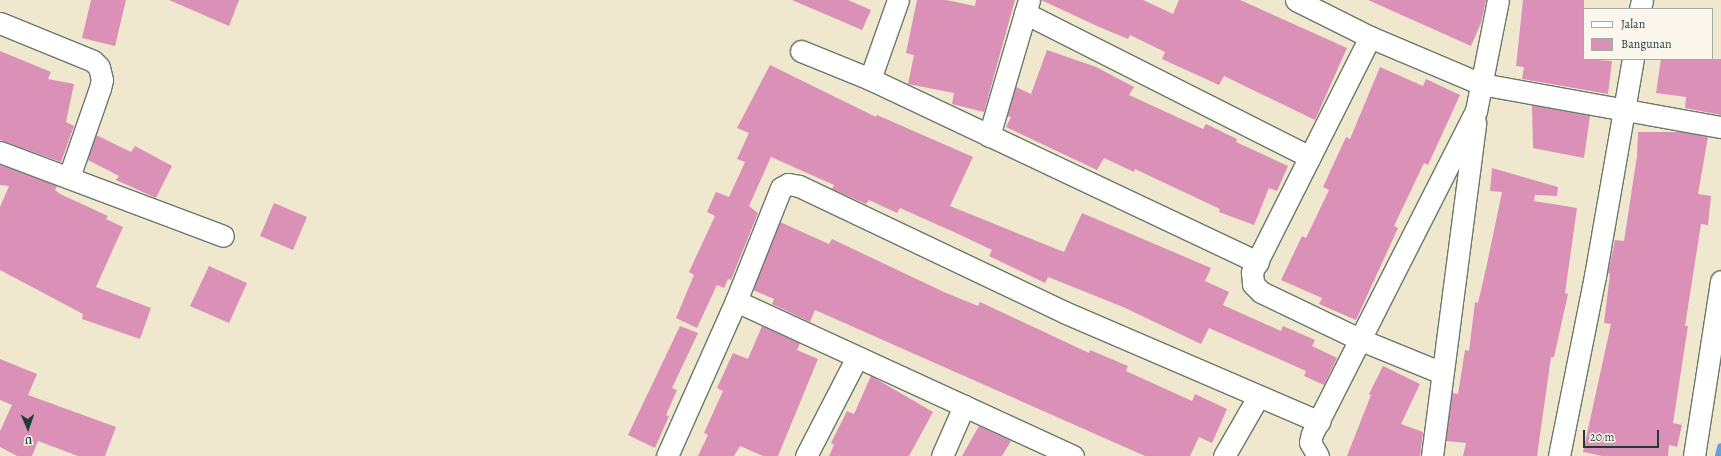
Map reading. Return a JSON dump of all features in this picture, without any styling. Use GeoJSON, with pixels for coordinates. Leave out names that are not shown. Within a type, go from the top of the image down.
{"type":"FeatureCollection","features":[{"type":"Feature","properties":{"kind":"street"},"geometry":{"type":"LineString","coordinates":[[870,79],[898,0]]}},
{"type":"Feature","properties":{"kind":"street"},"geometry":{"type":"LineString","coordinates":[[1296,0],[1370,37],[1481,84],[1721,127]]}},
{"type":"Feature","properties":{"kind":"street"},"geometry":{"type":"LineString","coordinates":[[1432,456],[1476,111],[1498,0]]}},
{"type":"Feature","properties":{"kind":"street"},"geometry":{"type":"LineString","coordinates":[[989,136],[1027,6],[1310,157]]}},
{"type":"Feature","properties":{"kind":"street"},"geometry":{"type":"LineString","coordinates":[[0,23],[92,61],[99,67],[102,80],[100,88],[69,177]]}},
{"type":"Feature","properties":{"kind":"street"},"geometry":{"type":"LineString","coordinates":[[1370,37],[1258,262],[1252,277],[1255,289],[1361,340],[1442,373]]}},
{"type":"Feature","properties":{"kind":"street"},"geometry":{"type":"LineString","coordinates":[[801,51],[870,79],[1258,262]]}},
{"type":"Feature","properties":{"kind":"street"},"geometry":{"type":"LineString","coordinates":[[1559,456],[1626,110],[1633,60]]}},
{"type":"Feature","properties":{"kind":"street"},"geometry":{"type":"LineString","coordinates":[[1318,456],[1310,442],[1319,422],[1476,111]]}},
{"type":"Feature","properties":{"kind":"street"},"geometry":{"type":"LineString","coordinates":[[0,152],[223,236]]}},
{"type":"Feature","properties":{"kind":"street"},"geometry":{"type":"LineString","coordinates":[[667,456],[736,301],[781,188],[784,185],[793,184],[1064,312],[1258,397],[1319,422]]}},
{"type":"Feature","properties":{"kind":"street"},"geometry":{"type":"LineString","coordinates":[[1694,456],[1721,281]]}},
{"type":"Feature","properties":{"kind":"street"},"geometry":{"type":"LineString","coordinates":[[736,301],[1073,456]]}},
{"type":"Feature","properties":{"kind":"street"},"geometry":{"type":"LineString","coordinates":[[806,456],[857,357]]}},
{"type":"Feature","properties":{"kind":"street"},"geometry":{"type":"LineString","coordinates":[[1224,456],[1258,397]]}},
{"type":"Feature","properties":{"kind":"street"},"geometry":{"type":"LineString","coordinates":[[942,456],[964,406]]}},
{"type":"Feature","properties":{"kind":"building"},"geometry":{"type":"Polygon","coordinates":[[[91,0],[126,0],[115,46],[82,38],[91,0]]]}},
{"type":"Feature","properties":{"kind":"building"},"geometry":{"type":"Polygon","coordinates":[[[169,0],[239,0],[229,26],[169,0]]]}},
{"type":"Feature","properties":{"kind":"building"},"geometry":{"type":"Polygon","coordinates":[[[792,0],[848,0],[871,10],[862,30],[792,0]]]}},
{"type":"Feature","properties":{"kind":"building"},"geometry":{"type":"Polygon","coordinates":[[[917,0],[946,0],[975,6],[976,0],[1015,0],[984,112],[952,104],[954,93],[908,84],[914,55],[906,53],[917,0]]]}},
{"type":"Feature","properties":{"kind":"building"},"geometry":{"type":"Polygon","coordinates":[[[1041,0],[1143,0],[1173,14],[1179,0],[1240,0],[1347,48],[1315,120],[1224,76],[1219,85],[1162,59],[1165,52],[1130,35],[1128,39],[1041,0]]]}},
{"type":"Feature","properties":{"kind":"building"},"geometry":{"type":"Polygon","coordinates":[[[1368,0],[1486,0],[1481,23],[1471,46],[1368,0]]]}},
{"type":"Feature","properties":{"kind":"building"},"geometry":{"type":"Polygon","coordinates":[[[1523,0],[1584,0],[1583,60],[1612,61],[1608,94],[1522,79],[1524,67],[1516,66],[1523,0]]]}},
{"type":"Feature","properties":{"kind":"building"},"geometry":{"type":"Polygon","coordinates":[[[1047,50],[1096,67],[1134,87],[1129,95],[1203,129],[1206,124],[1237,139],[1236,142],[1288,166],[1277,191],[1269,188],[1254,225],[1219,212],[1220,209],[1135,169],[1134,172],[1104,158],[1097,170],[1006,127],[1011,117],[1007,116],[1016,87],[1031,94],[1047,50]]]}},
{"type":"Feature","properties":{"kind":"building"},"geometry":{"type":"Polygon","coordinates":[[[0,51],[51,72],[48,79],[74,84],[66,122],[74,126],[61,162],[0,140],[0,51]]]}},
{"type":"Feature","properties":{"kind":"building"},"geometry":{"type":"Polygon","coordinates":[[[1721,59],[1721,115],[1685,108],[1686,97],[1656,93],[1661,60],[1721,59]]]}},
{"type":"Feature","properties":{"kind":"building"},"geometry":{"type":"Polygon","coordinates":[[[770,65],[876,117],[877,115],[973,157],[950,206],[1064,252],[1082,213],[1211,268],[1205,281],[1229,292],[1223,305],[1281,331],[1283,326],[1315,340],[1312,346],[1337,358],[1324,385],[1304,376],[1306,371],[1209,328],[1201,344],[1123,307],[1048,277],[1045,283],[989,256],[992,250],[956,233],[900,208],[897,213],[869,200],[866,204],[832,189],[834,185],[771,157],[749,206],[758,213],[731,280],[728,279],[724,288],[717,285],[697,328],[676,318],[694,275],[689,272],[715,216],[707,212],[716,192],[729,197],[745,162],[737,159],[749,133],[737,128],[770,65]]]}},
{"type":"Feature","properties":{"kind":"building"},"geometry":{"type":"Polygon","coordinates":[[[1380,67],[1423,86],[1426,79],[1460,95],[1428,165],[1424,163],[1394,226],[1398,228],[1356,320],[1319,304],[1322,298],[1281,280],[1302,236],[1306,238],[1329,190],[1323,187],[1346,137],[1350,139],[1380,67]]]}},
{"type":"Feature","properties":{"kind":"building"},"geometry":{"type":"Polygon","coordinates":[[[1532,105],[1590,116],[1584,158],[1533,148],[1532,105]]]}},
{"type":"Feature","properties":{"kind":"building"},"geometry":{"type":"Polygon","coordinates":[[[1638,132],[1682,132],[1708,137],[1698,194],[1711,196],[1708,225],[1701,224],[1685,326],[1688,326],[1673,423],[1682,425],[1677,447],[1669,445],[1668,456],[1602,456],[1583,452],[1611,324],[1604,323],[1610,274],[1608,273],[1615,240],[1624,241],[1637,156],[1638,132]]]}},
{"type":"Feature","properties":{"kind":"building"},"geometry":{"type":"Polygon","coordinates":[[[96,135],[131,152],[135,146],[172,166],[156,198],[116,180],[119,176],[88,160],[96,135]]]}},
{"type":"Feature","properties":{"kind":"building"},"geometry":{"type":"Polygon","coordinates":[[[0,165],[57,186],[55,190],[60,194],[108,216],[106,219],[123,227],[96,287],[151,308],[140,339],[82,319],[83,314],[0,270],[0,207],[9,186],[0,185],[0,165]]]}},
{"type":"Feature","properties":{"kind":"building"},"geometry":{"type":"Polygon","coordinates":[[[1492,168],[1558,187],[1557,196],[1535,195],[1534,201],[1577,208],[1565,293],[1568,294],[1554,357],[1551,357],[1537,456],[1463,456],[1466,443],[1446,441],[1452,393],[1458,394],[1465,350],[1469,351],[1475,302],[1478,303],[1502,192],[1490,191],[1492,168]]]}},
{"type":"Feature","properties":{"kind":"building"},"geometry":{"type":"Polygon","coordinates":[[[274,203],[307,217],[293,250],[260,236],[274,203]]]}},
{"type":"Feature","properties":{"kind":"building"},"geometry":{"type":"Polygon","coordinates":[[[780,222],[829,244],[832,239],[944,292],[978,306],[980,302],[1089,353],[1090,350],[1128,366],[1126,371],[1192,401],[1195,394],[1227,409],[1212,443],[1199,437],[1190,456],[1145,456],[815,310],[810,322],[772,304],[774,299],[753,290],[780,222]]]}},
{"type":"Feature","properties":{"kind":"building"},"geometry":{"type":"Polygon","coordinates":[[[209,266],[247,283],[229,323],[190,306],[209,266]]]}},
{"type":"Feature","properties":{"kind":"building"},"geometry":{"type":"Polygon","coordinates":[[[680,326],[698,333],[672,388],[677,390],[666,415],[669,416],[655,448],[628,435],[680,326]]]}},
{"type":"Feature","properties":{"kind":"building"},"geometry":{"type":"Polygon","coordinates":[[[762,326],[800,343],[797,350],[818,359],[778,456],[763,456],[740,446],[734,456],[698,456],[708,435],[704,433],[723,391],[717,388],[733,353],[748,359],[762,326]]]}},
{"type":"Feature","properties":{"kind":"building"},"geometry":{"type":"Polygon","coordinates":[[[0,359],[37,374],[28,395],[116,427],[105,456],[78,456],[38,441],[32,456],[17,456],[0,447],[0,431],[12,405],[0,400],[0,359]]]}},
{"type":"Feature","properties":{"kind":"building"},"geometry":{"type":"Polygon","coordinates":[[[1383,366],[1420,384],[1401,424],[1423,432],[1420,456],[1347,456],[1371,395],[1369,394],[1383,366]]]}},
{"type":"Feature","properties":{"kind":"building"},"geometry":{"type":"Polygon","coordinates":[[[871,376],[933,412],[909,456],[829,456],[834,445],[831,443],[847,411],[854,414],[871,376]]]}},
{"type":"Feature","properties":{"kind":"building"},"geometry":{"type":"Polygon","coordinates":[[[979,426],[1011,441],[1002,456],[962,456],[979,426]]]}},
{"type":"Feature","properties":{"kind":"waterway"},"geometry":{"type":"LineString","coordinates":[[1719,456],[1721,447]]}}]}
